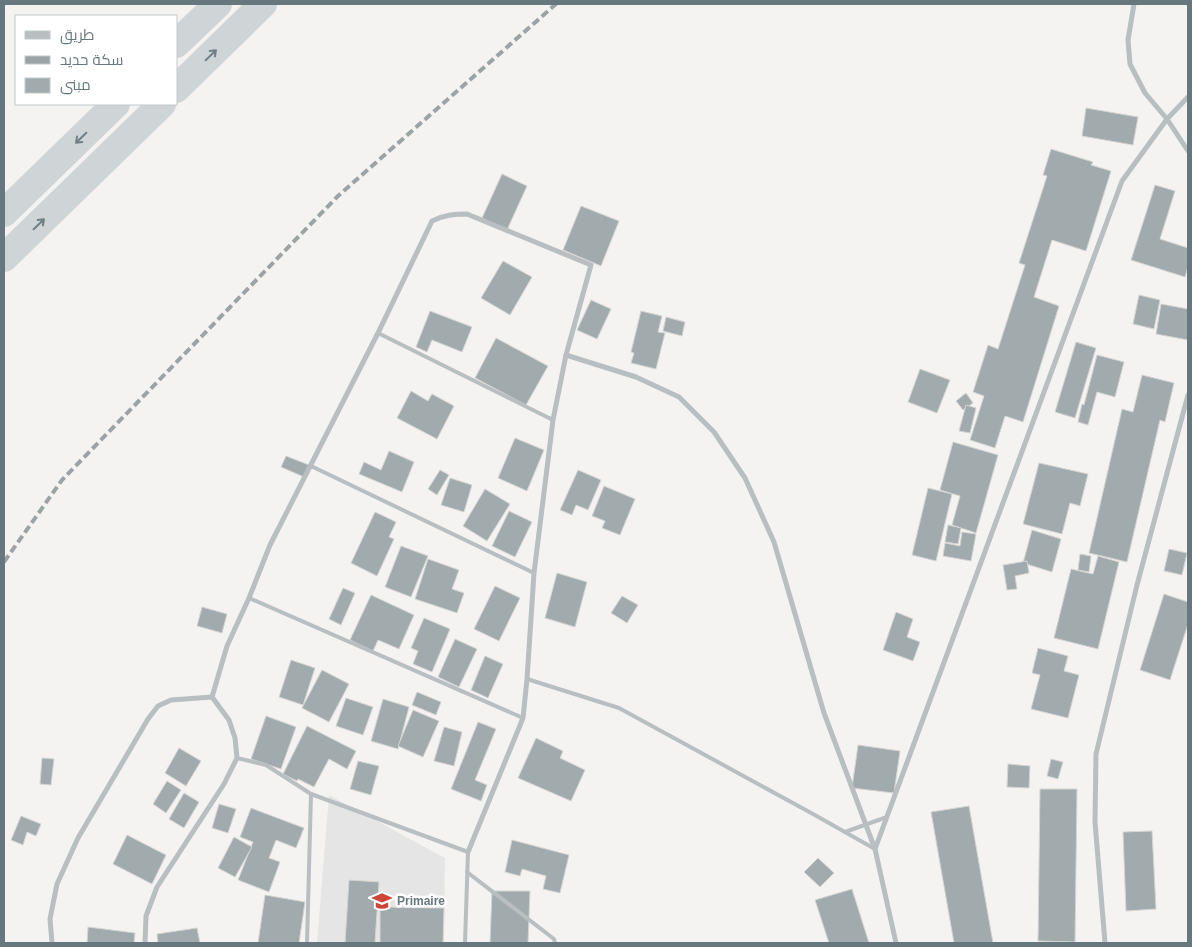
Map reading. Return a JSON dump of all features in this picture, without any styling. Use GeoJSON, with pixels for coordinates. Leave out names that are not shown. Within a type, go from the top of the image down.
{"type":"FeatureCollection","features":[{"type":"Feature","properties":{"kind":"highway"},"geometry":{"type":"LineString","coordinates":[[178,42],[218,4]]}},
{"type":"Feature","properties":{"kind":"highway"},"geometry":{"type":"LineString","coordinates":[[178,87],[263,4]]}},
{"type":"Feature","properties":{"kind":"highway"},"geometry":{"type":"LineString","coordinates":[[4,213],[115,105]]}},
{"type":"Feature","properties":{"kind":"highway"},"geometry":{"type":"LineString","coordinates":[[4,258],[161,105]]}},
{"type":"Feature","properties":{"kind":"street"},"geometry":{"type":"LineString","coordinates":[[1134,4],[1128,40],[1130,64],[1145,93],[1167,119],[1188,150]]}},
{"type":"Feature","properties":{"kind":"street"},"geometry":{"type":"LineString","coordinates":[[875,849],[1122,181],[1167,119],[1188,97]]}},
{"type":"Feature","properties":{"kind":"street"},"geometry":{"type":"LineString","coordinates":[[212,697],[227,646],[270,545],[378,333],[432,221],[442,216],[467,214],[591,265],[566,355],[553,420],[534,574],[523,718],[468,852]]}},
{"type":"Feature","properties":{"kind":"street"},"geometry":{"type":"LineString","coordinates":[[566,355],[636,377],[679,397],[714,432],[746,478],[774,542],[824,713],[875,849],[896,943]]}},
{"type":"Feature","properties":{"kind":"street"},"geometry":{"type":"LineString","coordinates":[[1105,943],[1095,822],[1096,754],[1137,585],[1188,395]]}},
{"type":"Feature","properties":{"kind":"street"},"geometry":{"type":"LineString","coordinates":[[145,943],[146,916],[157,887],[224,784],[237,758],[235,738],[229,720],[212,697]]}},
{"type":"Feature","properties":{"kind":"street"},"geometry":{"type":"LineString","coordinates":[[52,943],[50,919],[57,884],[78,838],[148,719],[158,706],[172,700],[212,697]]}},
{"type":"Feature","properties":{"kind":"lane"},"geometry":{"type":"LineString","coordinates":[[378,333],[553,420]]}},
{"type":"Feature","properties":{"kind":"lane"},"geometry":{"type":"LineString","coordinates":[[311,466],[534,574]]}},
{"type":"Feature","properties":{"kind":"lane"},"geometry":{"type":"LineString","coordinates":[[249,598],[523,718]]}},
{"type":"Feature","properties":{"kind":"lane"},"geometry":{"type":"LineString","coordinates":[[527,679],[619,708],[875,849]]}},
{"type":"Feature","properties":{"kind":"lane"},"geometry":{"type":"LineString","coordinates":[[237,758],[266,765],[311,794],[468,852],[465,943]]}},
{"type":"Feature","properties":{"kind":"lane"},"geometry":{"type":"LineString","coordinates":[[307,943],[311,794]]}},
{"type":"Feature","properties":{"kind":"lane"},"geometry":{"type":"LineString","coordinates":[[845,832],[887,817]]}},
{"type":"Feature","properties":{"kind":"lane"},"geometry":{"type":"LineString","coordinates":[[468,872],[554,939],[555,943]]}},
{"type":"Feature","properties":{"kind":"shaded area","name":"Primaire"},"geometry":{"type":"Polygon","coordinates":[[[329,795],[445,858],[444,943],[317,943],[329,795]]]}},
{"type":"Feature","properties":{"kind":"building"},"geometry":{"type":"Polygon","coordinates":[[[1086,108],[1138,117],[1133,145],[1082,136],[1086,108]]]}},
{"type":"Feature","properties":{"kind":"building"},"geometry":{"type":"Polygon","coordinates":[[[1051,149],[1093,162],[1091,165],[1111,171],[1086,251],[1052,240],[1034,297],[1059,306],[1023,422],[1005,416],[995,448],[970,440],[984,396],[973,392],[988,345],[998,349],[1025,265],[1019,263],[1047,176],[1043,175],[1051,149]]]}},
{"type":"Feature","properties":{"kind":"building"},"geometry":{"type":"Polygon","coordinates":[[[502,174],[527,186],[507,230],[482,218],[502,174]]]}},
{"type":"Feature","properties":{"kind":"building"},"geometry":{"type":"Polygon","coordinates":[[[1155,185],[1175,191],[1160,239],[1188,248],[1188,267],[1185,277],[1131,260],[1155,185]]]}},
{"type":"Feature","properties":{"kind":"building"},"geometry":{"type":"Polygon","coordinates":[[[581,206],[619,221],[601,266],[563,250],[581,206]]]}},
{"type":"Feature","properties":{"kind":"building"},"geometry":{"type":"Polygon","coordinates":[[[503,261],[532,277],[510,315],[481,298],[503,261]]]}},
{"type":"Feature","properties":{"kind":"building"},"geometry":{"type":"Polygon","coordinates":[[[1139,295],[1160,300],[1154,329],[1133,324],[1139,295]]]}},
{"type":"Feature","properties":{"kind":"building"},"geometry":{"type":"Polygon","coordinates":[[[591,300],[611,309],[597,339],[577,330],[591,300]]]}},
{"type":"Feature","properties":{"kind":"building"},"geometry":{"type":"Polygon","coordinates":[[[1161,304],[1188,309],[1188,340],[1156,334],[1161,304]]]}},
{"type":"Feature","properties":{"kind":"building"},"geometry":{"type":"Polygon","coordinates":[[[430,311],[472,327],[462,352],[432,340],[427,352],[416,347],[430,311]]]}},
{"type":"Feature","properties":{"kind":"building"},"geometry":{"type":"Polygon","coordinates":[[[641,311],[662,316],[658,332],[665,333],[656,369],[631,363],[634,353],[631,352],[641,311]]]}},
{"type":"Feature","properties":{"kind":"building"},"geometry":{"type":"Polygon","coordinates":[[[666,317],[685,322],[682,336],[663,331],[666,317]]]}},
{"type":"Feature","properties":{"kind":"building"},"geometry":{"type":"Polygon","coordinates":[[[496,338],[548,366],[526,405],[475,378],[496,338]]]}},
{"type":"Feature","properties":{"kind":"building"},"geometry":{"type":"Polygon","coordinates":[[[1076,342],[1096,348],[1075,418],[1055,412],[1076,342]]]}},
{"type":"Feature","properties":{"kind":"building"},"geometry":{"type":"Polygon","coordinates":[[[1097,355],[1124,362],[1115,397],[1097,392],[1088,425],[1078,422],[1097,355]]]}},
{"type":"Feature","properties":{"kind":"building"},"geometry":{"type":"Polygon","coordinates":[[[920,369],[950,380],[937,413],[908,402],[920,369]]]}},
{"type":"Feature","properties":{"kind":"building"},"geometry":{"type":"Polygon","coordinates":[[[1142,375],[1174,383],[1165,422],[1160,420],[1127,562],[1089,553],[1122,409],[1133,412],[1142,375]]]}},
{"type":"Feature","properties":{"kind":"building"},"geometry":{"type":"Polygon","coordinates":[[[411,391],[428,401],[432,394],[454,406],[437,439],[397,418],[411,391]]]}},
{"type":"Feature","properties":{"kind":"building"},"geometry":{"type":"Polygon","coordinates":[[[966,393],[973,403],[963,410],[956,401],[966,393]]]}},
{"type":"Feature","properties":{"kind":"building"},"geometry":{"type":"Polygon","coordinates":[[[966,405],[976,408],[970,433],[959,431],[966,405]]]}},
{"type":"Feature","properties":{"kind":"building"},"geometry":{"type":"Polygon","coordinates":[[[515,438],[544,450],[527,491],[498,478],[515,438]]]}},
{"type":"Feature","properties":{"kind":"building"},"geometry":{"type":"Polygon","coordinates":[[[953,442],[998,455],[976,533],[952,525],[960,496],[940,490],[953,442]]]}},
{"type":"Feature","properties":{"kind":"building"},"geometry":{"type":"Polygon","coordinates":[[[389,451],[414,462],[402,492],[359,474],[364,462],[381,470],[389,451]]]}},
{"type":"Feature","properties":{"kind":"building"},"geometry":{"type":"Polygon","coordinates":[[[286,456],[309,465],[304,477],[281,467],[286,456]]]}},
{"type":"Feature","properties":{"kind":"building"},"geometry":{"type":"Polygon","coordinates":[[[1039,463],[1088,474],[1080,506],[1070,503],[1062,534],[1023,524],[1039,463]]]}},
{"type":"Feature","properties":{"kind":"building"},"geometry":{"type":"Polygon","coordinates":[[[440,470],[449,475],[437,495],[428,489],[440,470]]]}},
{"type":"Feature","properties":{"kind":"building"},"geometry":{"type":"Polygon","coordinates":[[[578,470],[601,480],[588,510],[576,505],[572,515],[560,510],[578,470]]]}},
{"type":"Feature","properties":{"kind":"building"},"geometry":{"type":"Polygon","coordinates":[[[450,478],[472,485],[464,512],[441,505],[450,478]]]}},
{"type":"Feature","properties":{"kind":"building"},"geometry":{"type":"Polygon","coordinates":[[[604,486],[635,499],[620,535],[602,528],[605,521],[592,516],[604,486]]]}},
{"type":"Feature","properties":{"kind":"building"},"geometry":{"type":"Polygon","coordinates":[[[928,488],[952,494],[936,561],[912,555],[928,488]]]}},
{"type":"Feature","properties":{"kind":"building"},"geometry":{"type":"Polygon","coordinates":[[[485,489],[510,504],[487,541],[463,526],[485,489]]]}},
{"type":"Feature","properties":{"kind":"building"},"geometry":{"type":"Polygon","coordinates":[[[509,511],[532,522],[515,557],[492,546],[509,511]]]}},
{"type":"Feature","properties":{"kind":"building"},"geometry":{"type":"Polygon","coordinates":[[[375,512],[396,522],[389,537],[394,539],[377,576],[351,563],[375,512]]]}},
{"type":"Feature","properties":{"kind":"building"},"geometry":{"type":"Polygon","coordinates":[[[948,525],[961,528],[958,544],[945,542],[948,525]]]}},
{"type":"Feature","properties":{"kind":"building"},"geometry":{"type":"Polygon","coordinates":[[[1032,530],[1061,539],[1052,572],[1023,563],[1032,530]]]}},
{"type":"Feature","properties":{"kind":"building"},"geometry":{"type":"Polygon","coordinates":[[[962,532],[976,534],[971,561],[943,556],[945,543],[960,546],[962,532]]]}},
{"type":"Feature","properties":{"kind":"building"},"geometry":{"type":"Polygon","coordinates":[[[401,546],[428,556],[411,597],[385,587],[401,546]]]}},
{"type":"Feature","properties":{"kind":"building"},"geometry":{"type":"Polygon","coordinates":[[[1169,549],[1187,553],[1182,575],[1164,571],[1169,549]]]}},
{"type":"Feature","properties":{"kind":"building"},"geometry":{"type":"Polygon","coordinates":[[[1080,554],[1091,556],[1089,572],[1078,570],[1080,554]]]}},
{"type":"Feature","properties":{"kind":"building"},"geometry":{"type":"Polygon","coordinates":[[[1098,556],[1119,562],[1098,649],[1054,638],[1071,569],[1093,574],[1098,556]]]}},
{"type":"Feature","properties":{"kind":"building"},"geometry":{"type":"Polygon","coordinates":[[[428,559],[459,570],[452,589],[464,593],[457,613],[415,599],[428,559]]]}},
{"type":"Feature","properties":{"kind":"building"},"geometry":{"type":"Polygon","coordinates":[[[1027,561],[1029,573],[1015,576],[1017,589],[1007,590],[1003,565],[1027,561]]]}},
{"type":"Feature","properties":{"kind":"building"},"geometry":{"type":"Polygon","coordinates":[[[557,573],[587,582],[575,627],[545,618],[557,573]]]}},
{"type":"Feature","properties":{"kind":"building"},"geometry":{"type":"Polygon","coordinates":[[[495,586],[520,598],[499,641],[474,629],[495,586]]]}},
{"type":"Feature","properties":{"kind":"building"},"geometry":{"type":"Polygon","coordinates":[[[343,588],[355,593],[341,625],[329,619],[343,588]]]}},
{"type":"Feature","properties":{"kind":"building"},"geometry":{"type":"Polygon","coordinates":[[[1164,594],[1188,602],[1188,624],[1170,680],[1140,670],[1164,594]]]}},
{"type":"Feature","properties":{"kind":"building"},"geometry":{"type":"Polygon","coordinates":[[[371,595],[414,615],[399,649],[378,640],[373,651],[350,640],[371,595]]]}},
{"type":"Feature","properties":{"kind":"building"},"geometry":{"type":"Polygon","coordinates":[[[622,596],[638,605],[627,623],[611,613],[622,596]]]}},
{"type":"Feature","properties":{"kind":"building"},"geometry":{"type":"Polygon","coordinates":[[[202,607],[227,614],[222,633],[197,626],[202,607]]]}},
{"type":"Feature","properties":{"kind":"building"},"geometry":{"type":"Polygon","coordinates":[[[896,612],[913,619],[907,637],[920,642],[913,661],[883,650],[896,612]]]}},
{"type":"Feature","properties":{"kind":"building"},"geometry":{"type":"Polygon","coordinates":[[[424,618],[450,629],[432,672],[413,664],[418,651],[411,648],[424,618]]]}},
{"type":"Feature","properties":{"kind":"building"},"geometry":{"type":"Polygon","coordinates":[[[455,639],[477,649],[459,687],[438,677],[455,639]]]}},
{"type":"Feature","properties":{"kind":"building"},"geometry":{"type":"Polygon","coordinates":[[[1038,648],[1068,656],[1064,671],[1079,675],[1068,718],[1031,709],[1040,675],[1032,673],[1038,648]]]}},
{"type":"Feature","properties":{"kind":"building"},"geometry":{"type":"Polygon","coordinates":[[[485,656],[503,664],[488,698],[471,690],[485,656]]]}},
{"type":"Feature","properties":{"kind":"building"},"geometry":{"type":"Polygon","coordinates":[[[291,660],[315,668],[303,705],[279,697],[291,660]]]}},
{"type":"Feature","properties":{"kind":"building"},"geometry":{"type":"Polygon","coordinates":[[[322,670],[349,684],[329,722],[302,708],[322,670]]]}},
{"type":"Feature","properties":{"kind":"building"},"geometry":{"type":"Polygon","coordinates":[[[417,692],[441,702],[436,715],[412,705],[417,692]]]}},
{"type":"Feature","properties":{"kind":"building"},"geometry":{"type":"Polygon","coordinates":[[[346,698],[373,707],[363,735],[336,726],[346,698]]]}},
{"type":"Feature","properties":{"kind":"building"},"geometry":{"type":"Polygon","coordinates":[[[383,699],[409,707],[398,749],[371,741],[383,699]]]}},
{"type":"Feature","properties":{"kind":"building"},"geometry":{"type":"Polygon","coordinates":[[[413,710],[439,721],[423,757],[398,746],[413,710]]]}},
{"type":"Feature","properties":{"kind":"building"},"geometry":{"type":"Polygon","coordinates":[[[266,716],[296,727],[281,769],[251,759],[266,716]]]}},
{"type":"Feature","properties":{"kind":"building"},"geometry":{"type":"Polygon","coordinates":[[[478,722],[496,729],[475,780],[487,785],[481,801],[451,789],[478,722]]]}},
{"type":"Feature","properties":{"kind":"building"},"geometry":{"type":"Polygon","coordinates":[[[307,726],[356,751],[347,769],[329,759],[314,787],[283,774],[307,726]]]}},
{"type":"Feature","properties":{"kind":"building"},"geometry":{"type":"Polygon","coordinates":[[[444,727],[462,732],[454,766],[434,761],[444,727]]]}},
{"type":"Feature","properties":{"kind":"building"},"geometry":{"type":"Polygon","coordinates":[[[536,738],[563,751],[560,758],[585,770],[571,801],[518,778],[536,738]]]}},
{"type":"Feature","properties":{"kind":"building"},"geometry":{"type":"Polygon","coordinates":[[[858,745],[900,751],[894,793],[852,788],[858,745]]]}},
{"type":"Feature","properties":{"kind":"building"},"geometry":{"type":"Polygon","coordinates":[[[179,748],[201,761],[186,786],[165,773],[179,748]]]}},
{"type":"Feature","properties":{"kind":"building"},"geometry":{"type":"Polygon","coordinates":[[[42,758],[54,759],[51,785],[40,784],[42,758]]]}},
{"type":"Feature","properties":{"kind":"building"},"geometry":{"type":"Polygon","coordinates":[[[1051,759],[1063,762],[1058,779],[1047,776],[1051,759]]]}},
{"type":"Feature","properties":{"kind":"building"},"geometry":{"type":"Polygon","coordinates":[[[358,761],[379,766],[371,795],[350,789],[358,761]]]}},
{"type":"Feature","properties":{"kind":"building"},"geometry":{"type":"Polygon","coordinates":[[[1008,764],[1030,766],[1029,788],[1007,787],[1008,764]]]}},
{"type":"Feature","properties":{"kind":"building"},"geometry":{"type":"Polygon","coordinates":[[[167,781],[181,790],[166,813],[153,804],[167,781]]]}},
{"type":"Feature","properties":{"kind":"building"},"geometry":{"type":"Polygon","coordinates":[[[1040,789],[1077,789],[1075,942],[1038,941],[1040,789]]]}},
{"type":"Feature","properties":{"kind":"building"},"geometry":{"type":"Polygon","coordinates":[[[184,793],[199,802],[184,828],[169,819],[184,793]]]}},
{"type":"Feature","properties":{"kind":"building"},"geometry":{"type":"Polygon","coordinates":[[[219,804],[236,809],[228,833],[212,828],[219,804]]]}},
{"type":"Feature","properties":{"kind":"building"},"geometry":{"type":"Polygon","coordinates":[[[969,806],[993,943],[954,943],[931,812],[969,806]]]}},
{"type":"Feature","properties":{"kind":"building"},"geometry":{"type":"Polygon","coordinates":[[[251,808],[304,828],[296,848],[276,840],[269,858],[280,862],[269,892],[238,880],[253,842],[240,837],[251,808]]]}},
{"type":"Feature","properties":{"kind":"building"},"geometry":{"type":"Polygon","coordinates":[[[21,816],[41,824],[36,836],[27,832],[23,845],[11,840],[21,816]]]}},
{"type":"Feature","properties":{"kind":"building"},"geometry":{"type":"Polygon","coordinates":[[[1152,831],[1156,909],[1126,911],[1123,832],[1152,831]]]}},
{"type":"Feature","properties":{"kind":"building"},"geometry":{"type":"Polygon","coordinates":[[[127,835],[166,855],[152,884],[113,864],[127,835]]]}},
{"type":"Feature","properties":{"kind":"building"},"geometry":{"type":"Polygon","coordinates":[[[234,837],[252,847],[235,877],[218,868],[234,837]]]}},
{"type":"Feature","properties":{"kind":"building"},"geometry":{"type":"Polygon","coordinates":[[[512,840],[569,855],[560,893],[543,889],[546,876],[522,869],[520,876],[505,872],[512,840]]]}},
{"type":"Feature","properties":{"kind":"building"},"geometry":{"type":"Polygon","coordinates":[[[818,858],[834,873],[820,887],[804,872],[818,858]]]}},
{"type":"Feature","properties":{"kind":"building"},"geometry":{"type":"Polygon","coordinates":[[[349,880],[379,882],[375,943],[345,943],[349,880]]]}},
{"type":"Feature","properties":{"kind":"building"},"geometry":{"type":"Polygon","coordinates":[[[852,889],[869,943],[829,943],[815,900],[852,889]]]}},
{"type":"Feature","properties":{"kind":"building"},"geometry":{"type":"Polygon","coordinates":[[[492,891],[530,891],[528,943],[490,943],[492,891]]]}},
{"type":"Feature","properties":{"kind":"building"},"geometry":{"type":"Polygon","coordinates":[[[265,895],[305,902],[299,943],[258,943],[265,895]]]}},
{"type":"Feature","properties":{"kind":"building"},"geometry":{"type":"Polygon","coordinates":[[[380,907],[444,908],[443,943],[380,943],[380,907]]]}},
{"type":"Feature","properties":{"kind":"building"},"geometry":{"type":"Polygon","coordinates":[[[88,927],[135,933],[134,943],[87,943],[88,927]]]}},
{"type":"Feature","properties":{"kind":"building"},"geometry":{"type":"Polygon","coordinates":[[[197,928],[200,943],[158,943],[157,934],[197,928]]]}},
{"type":"Feature","properties":{"kind":"railway"},"geometry":{"type":"LineString","coordinates":[[4,562],[62,480],[338,196],[556,4]]}},
{"type":"Feature","properties":{"kind":"place","name":"Primaire"},"geometry":{"type":"Point","coordinates":[382,901]}}]}
